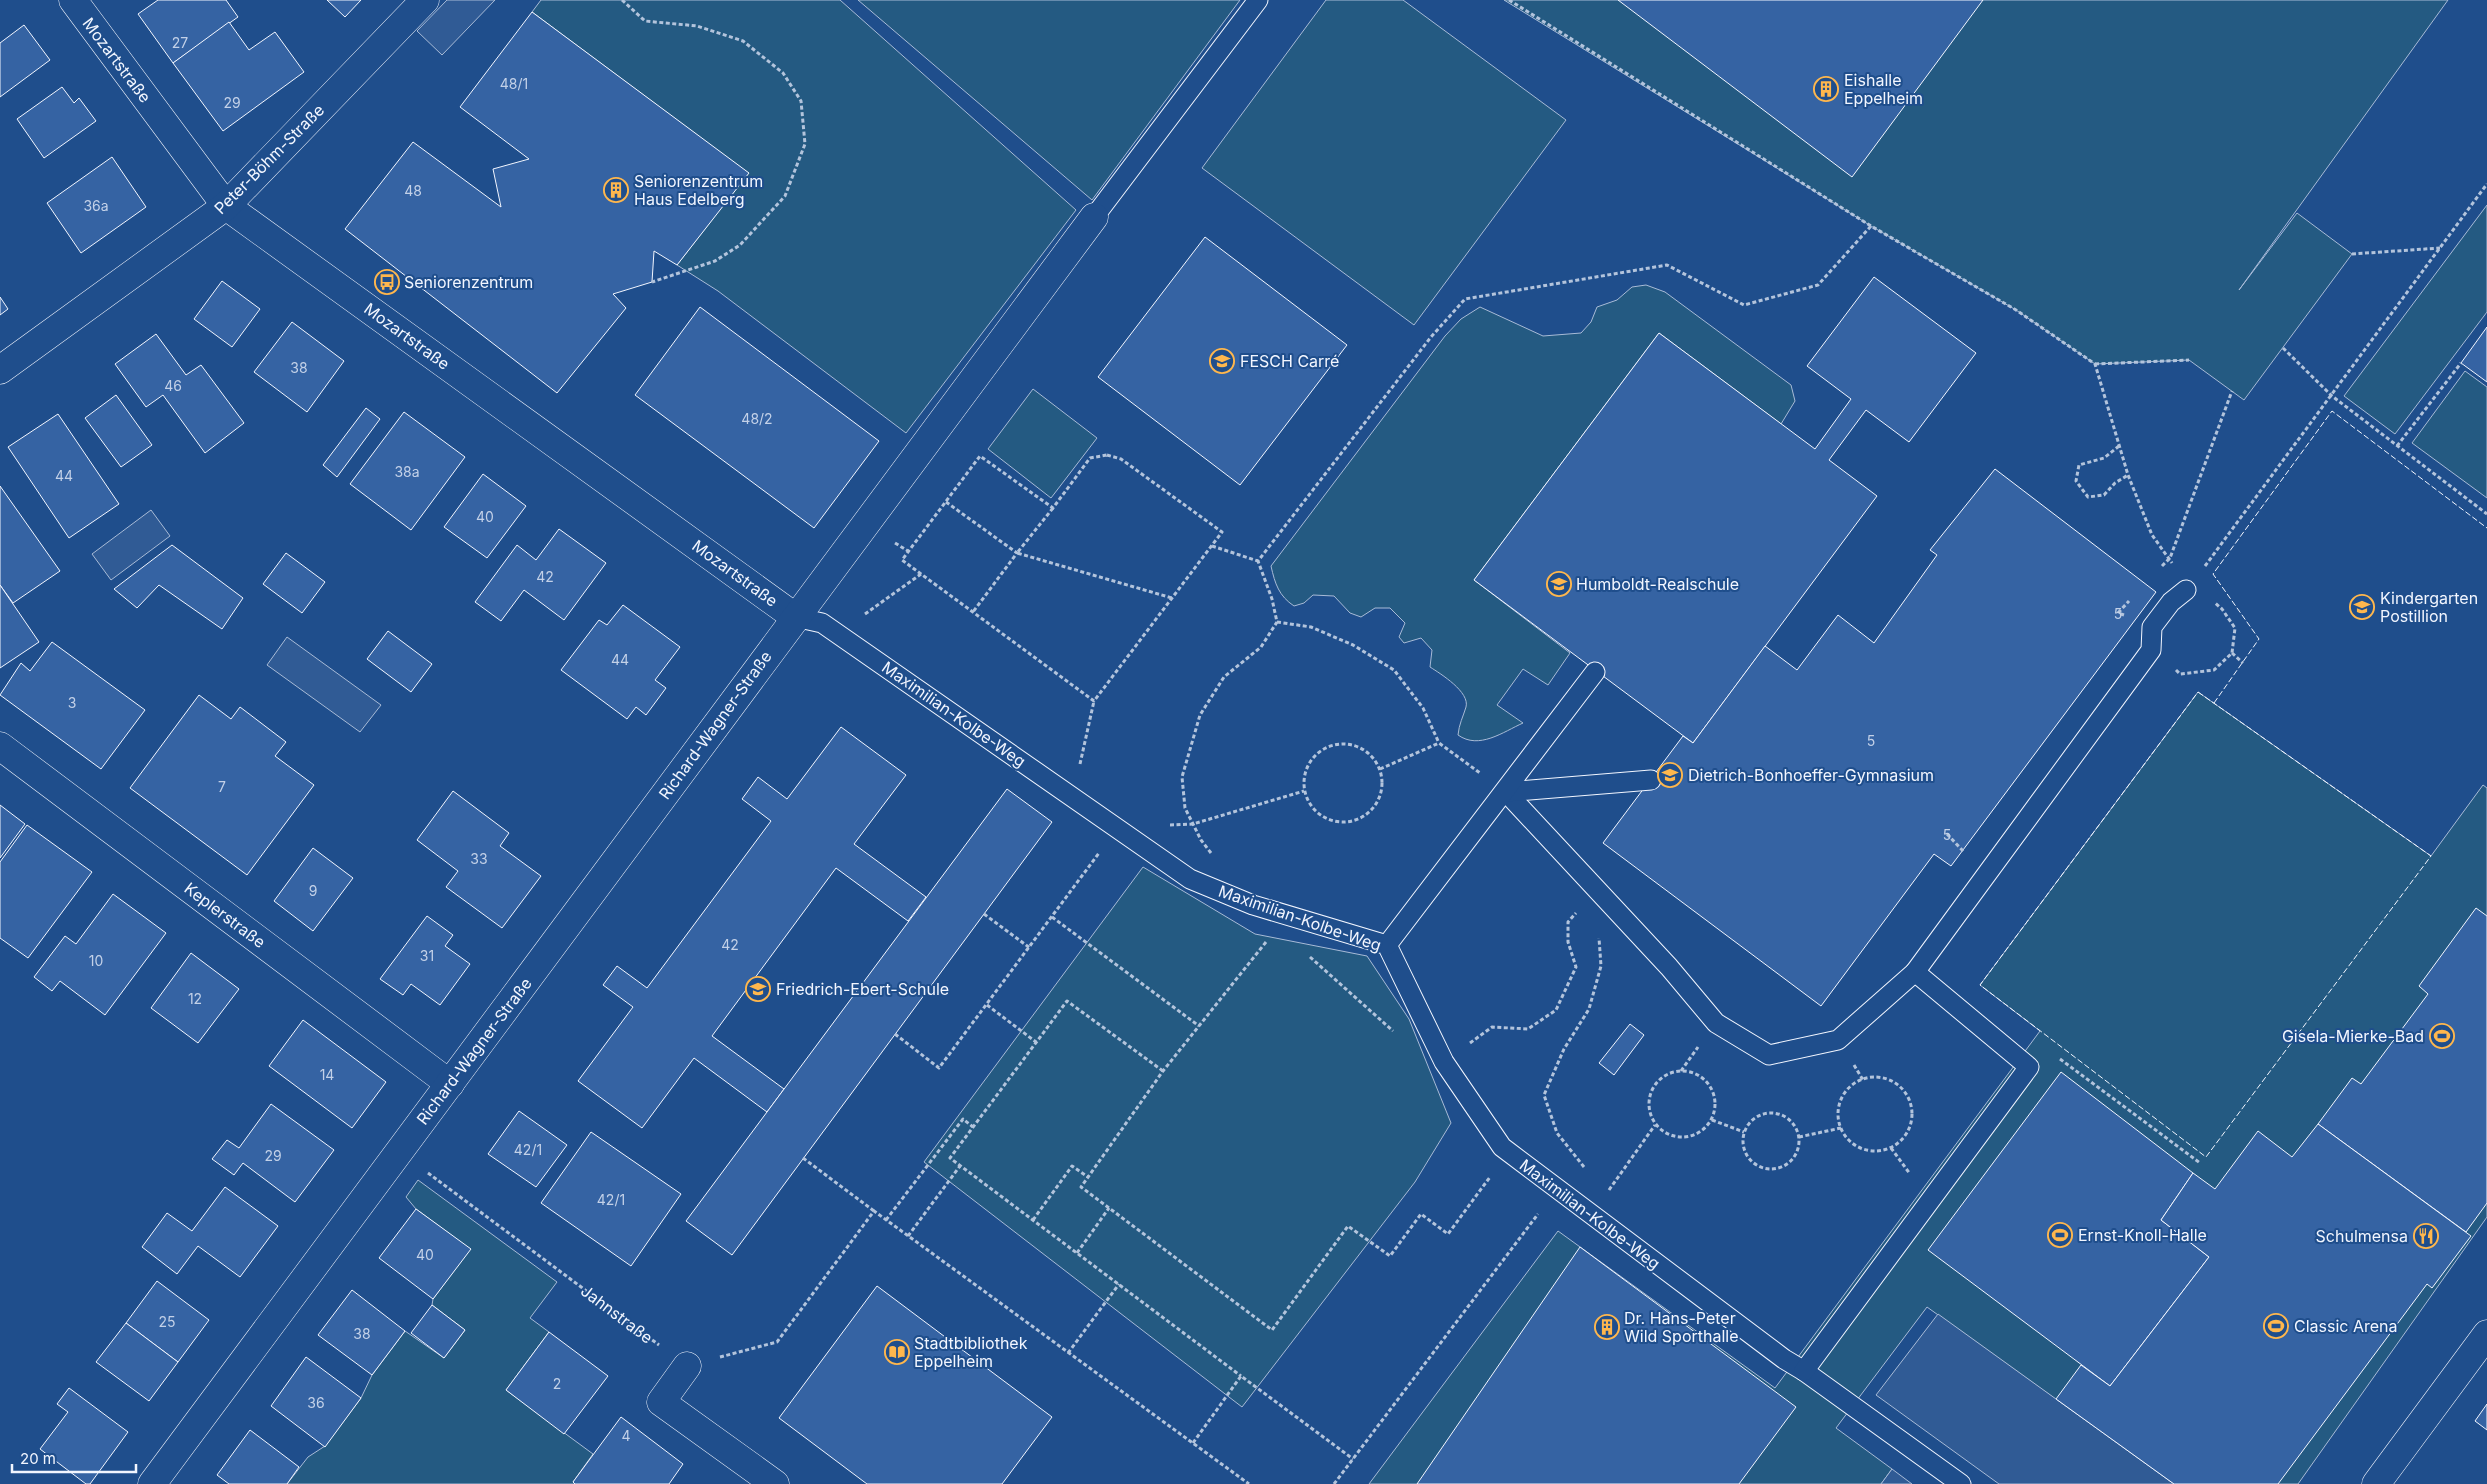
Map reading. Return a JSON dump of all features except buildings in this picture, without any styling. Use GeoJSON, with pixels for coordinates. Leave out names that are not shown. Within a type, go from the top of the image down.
{"type":"FeatureCollection","features":[{"type":"Feature","properties":{"kind":"street","name":"Mozartstraße"},"geometry":{"type":"LineString","coordinates":[[73,0],[226,206],[795,617]]}},
{"type":"Feature","properties":{"kind":"street","name":"Peter-Böhm-Straße"},"geometry":{"type":"LineString","coordinates":[[0,370],[226,206],[425,0]]}},
{"type":"Feature","properties":{"kind":"street","name":"Richard-Wagner-Straße"},"geometry":{"type":"LineString","coordinates":[[152,1484],[1094,217]]}},
{"type":"Feature","properties":{"kind":"street","name":"Keplerstraße"},"geometry":{"type":"LineString","coordinates":[[0,746],[450,1084]]}},
{"type":"Feature","properties":{"kind":"street"},"geometry":{"type":"LineString","coordinates":[[2376,1484],[2487,1334]]}},
{"type":"Feature","properties":{"kind":"street"},"geometry":{"type":"LineString","coordinates":[[687,1366],[661,1402],[774,1484]]}},
{"type":"Feature","properties":{"kind":"lane"},"geometry":{"type":"LineString","coordinates":[[1094,217],[1258,0]]}},
{"type":"Feature","properties":{"kind":"lane"},"geometry":{"type":"LineString","coordinates":[[1506,792],[1669,967],[1716,1022],[1769,1055],[1838,1040],[1915,972],[2151,650],[2152,626],[2171,602],[2186,590]]}},
{"type":"Feature","properties":{"kind":"lane","name":"Maximilian-Kolbe-Weg"},"geometry":{"type":"LineString","coordinates":[[795,617],[822,623],[1190,879],[1253,905],[1387,944],[1444,1062],[1502,1147],[1556,1190],[1784,1359],[1804,1371],[1960,1484]]}},
{"type":"Feature","properties":{"kind":"lane"},"geometry":{"type":"LineString","coordinates":[[1387,944],[1506,792],[1595,672]]}},
{"type":"Feature","properties":{"kind":"lane"},"geometry":{"type":"LineString","coordinates":[[1506,792],[1651,780]]}},
{"type":"Feature","properties":{"kind":"lane"},"geometry":{"type":"LineString","coordinates":[[1804,1371],[2030,1067],[1915,972]]}},
{"type":"Feature","properties":{"kind":"path"},"geometry":{"type":"LineString","coordinates":[[622,0],[645,21],[697,26],[743,41],[783,73],[800,101],[805,144],[785,196],[740,245],[715,261],[652,282]]}},
{"type":"Feature","properties":{"kind":"path"},"geometry":{"type":"LineString","coordinates":[[1509,0],[1871,226],[2016,310],[2096,364],[2189,360]]}},
{"type":"Feature","properties":{"kind":"path"},"geometry":{"type":"LineString","coordinates":[[2186,590],[2332,396],[2487,184]]}},
{"type":"Feature","properties":{"kind":"path"},"geometry":{"type":"LineString","coordinates":[[1258,562],[1431,337],[1465,299],[1667,265],[1744,305],[1818,285],[1871,226]]}},
{"type":"Feature","properties":{"kind":"path"},"geometry":{"type":"LineString","coordinates":[[2352,254],[2440,248]]}},
{"type":"Feature","properties":{"kind":"path"},"geometry":{"type":"LineString","coordinates":[[2283,348],[2332,396],[2487,514]]}},
{"type":"Feature","properties":{"kind":"path"},"geometry":{"type":"LineString","coordinates":[[2397,446],[2461,363]]}},
{"type":"Feature","properties":{"kind":"path"},"geometry":{"type":"LineString","coordinates":[[2096,364],[2128,475],[2152,535],[2170,558],[2186,590]]}},
{"type":"Feature","properties":{"kind":"path"},"geometry":{"type":"LineString","coordinates":[[2170,558],[2232,391]]}},
{"type":"Feature","properties":{"kind":"path"},"geometry":{"type":"LineString","coordinates":[[2119,446],[2104,458],[2079,465],[2076,481],[2088,497],[2104,495],[2115,483],[2128,475]]}},
{"type":"Feature","properties":{"kind":"path"},"geometry":{"type":"LineString","coordinates":[[973,612],[1090,458],[1107,455],[1121,459],[1222,532],[1094,701],[1072,796]]}},
{"type":"Feature","properties":{"kind":"path"},"geometry":{"type":"LineString","coordinates":[[1053,508],[980,456],[902,560],[1094,701]]}},
{"type":"Feature","properties":{"kind":"path"},"geometry":{"type":"LineString","coordinates":[[946,502],[1017,554],[1172,598]]}},
{"type":"Feature","properties":{"kind":"path"},"geometry":{"type":"LineString","coordinates":[[1212,546],[1258,562]]}},
{"type":"Feature","properties":{"kind":"path"},"geometry":{"type":"LineString","coordinates":[[1212,854],[1201,840],[1185,808],[1182,777],[1200,715],[1224,678],[1261,648],[1277,622],[1272,599],[1258,562]]}},
{"type":"Feature","properties":{"kind":"path"},"geometry":{"type":"LineString","coordinates":[[838,634],[921,574]]}},
{"type":"Feature","properties":{"kind":"path"},"geometry":{"type":"LineString","coordinates":[[2151,650],[2180,674],[2214,670],[2232,653],[2235,628],[2222,609],[2204,594],[2186,590]]}},
{"type":"Feature","properties":{"kind":"path"},"geometry":{"type":"LineString","coordinates":[[1277,622],[1310,627],[1353,645],[1394,670],[1423,708],[1439,743],[1506,792]]}},
{"type":"Feature","properties":{"kind":"path"},"geometry":{"type":"LineString","coordinates":[[2232,653],[2243,662]]}},
{"type":"Feature","properties":{"kind":"path"},"geometry":{"type":"LineString","coordinates":[[1380,769],[1439,743]]}},
{"type":"Feature","properties":{"kind":"path"},"geometry":{"type":"LineString","coordinates":[[1351,744],[1363,749],[1373,757],[1380,769],[1383,782],[1376,807],[1354,821],[1341,823],[1328,820],[1317,814],[1309,803],[1304,791],[1304,778],[1307,766],[1315,755],[1332,746],[1351,744]]}},
{"type":"Feature","properties":{"kind":"path"},"geometry":{"type":"LineString","coordinates":[[1193,824],[1304,791]]}},
{"type":"Feature","properties":{"kind":"path"},"geometry":{"type":"LineString","coordinates":[[895,1034],[939,1068],[1030,948],[1116,828]]}},
{"type":"Feature","properties":{"kind":"path"},"geometry":{"type":"LineString","coordinates":[[1444,1062],[1492,1027],[1528,1029],[1556,1010],[1576,967],[1568,942],[1568,922],[1597,890]]}},
{"type":"Feature","properties":{"kind":"path"},"geometry":{"type":"LineString","coordinates":[[1591,1216],[1586,1170],[1557,1133],[1544,1095],[1564,1049],[1589,1009],[1601,966],[1597,890]]}},
{"type":"Feature","properties":{"kind":"path"},"geometry":{"type":"LineString","coordinates":[[984,914],[1030,948]]}},
{"type":"Feature","properties":{"kind":"path"},"geometry":{"type":"LineString","coordinates":[[1288,914],[1163,1071],[1081,1187],[1272,1330],[1348,1226],[1390,1256],[1421,1214],[1448,1234],[1487,1180]]}},
{"type":"Feature","properties":{"kind":"path"},"geometry":{"type":"LineString","coordinates":[[1052,917],[1199,1026]]}},
{"type":"Feature","properties":{"kind":"path"},"geometry":{"type":"LineString","coordinates":[[1307,953],[1400,1038]]}},
{"type":"Feature","properties":{"kind":"path"},"geometry":{"type":"LineString","coordinates":[[1163,1071],[1066,1001],[950,1158],[1353,1458]]}},
{"type":"Feature","properties":{"kind":"path"},"geometry":{"type":"LineString","coordinates":[[986,1005],[1036,1042]]}},
{"type":"Feature","properties":{"kind":"path"},"geometry":{"type":"LineString","coordinates":[[2030,1067],[2045,1048],[2200,1164]]}},
{"type":"Feature","properties":{"kind":"path"},"geometry":{"type":"LineString","coordinates":[[1681,1071],[1692,1073],[1702,1078],[1710,1087],[1715,1109],[1712,1120],[1695,1135],[1684,1138],[1673,1137],[1655,1125],[1648,1105],[1652,1090],[1661,1078],[1681,1071]]}},
{"type":"Feature","properties":{"kind":"path"},"geometry":{"type":"LineString","coordinates":[[1875,1077],[1888,1079],[1898,1085],[1907,1095],[1912,1106],[1909,1131],[1902,1141],[1892,1148],[1867,1151],[1855,1146],[1846,1138],[1841,1128],[1838,1116],[1844,1094],[1852,1086],[1863,1080],[1875,1077]]}},
{"type":"Feature","properties":{"kind":"path"},"geometry":{"type":"LineString","coordinates":[[1774,1113],[1790,1120],[1799,1137],[1796,1155],[1782,1167],[1764,1169],[1748,1159],[1742,1142],[1744,1132],[1748,1124],[1756,1118],[1774,1113]]}},
{"type":"Feature","properties":{"kind":"path"},"geometry":{"type":"LineString","coordinates":[[886,1220],[963,1119],[972,1127]]}},
{"type":"Feature","properties":{"kind":"path"},"geometry":{"type":"LineString","coordinates":[[1712,1120],[1744,1132]]}},
{"type":"Feature","properties":{"kind":"path"},"geometry":{"type":"LineString","coordinates":[[1591,1216],[1655,1125]]}},
{"type":"Feature","properties":{"kind":"path"},"geometry":{"type":"LineString","coordinates":[[1799,1137],[1841,1128]]}},
{"type":"Feature","properties":{"kind":"path","name":"Jahnstraße"},"geometry":{"type":"LineString","coordinates":[[399,1152],[687,1366]]}},
{"type":"Feature","properties":{"kind":"path"},"geometry":{"type":"LineString","coordinates":[[803,1158],[1249,1484]]}},
{"type":"Feature","properties":{"kind":"path"},"geometry":{"type":"LineString","coordinates":[[908,1236],[960,1166]]}},
{"type":"Feature","properties":{"kind":"path"},"geometry":{"type":"LineString","coordinates":[[1033,1220],[1072,1166],[1088,1177]]}},
{"type":"Feature","properties":{"kind":"path"},"geometry":{"type":"LineString","coordinates":[[1334,1484],[1556,1190]]}},
{"type":"Feature","properties":{"kind":"path"},"geometry":{"type":"LineString","coordinates":[[1077,1253],[1109,1208]]}},
{"type":"Feature","properties":{"kind":"path"},"geometry":{"type":"LineString","coordinates":[[687,1366],[777,1342],[874,1211]]}},
{"type":"Feature","properties":{"kind":"path"},"geometry":{"type":"LineString","coordinates":[[1068,1352],[1119,1284]]}},
{"type":"Feature","properties":{"kind":"path"},"geometry":{"type":"LineString","coordinates":[[1192,1443],[1241,1376]]}},
{"type":"Feature","properties":{"kind":"shaded area"},"geometry":{"type":"Polygon","coordinates":[[[447,0],[495,0],[442,55],[417,31],[447,0]]]}},
{"type":"Feature","properties":{"kind":"shaded area"},"geometry":{"type":"Polygon","coordinates":[[[541,0],[840,0],[1076,210],[906,433],[718,291],[677,265],[748,173],[532,12],[541,0]]]}},
{"type":"Feature","properties":{"kind":"shaded area"},"geometry":{"type":"Polygon","coordinates":[[[858,0],[1240,0],[1092,200],[858,0]]]}},
{"type":"Feature","properties":{"kind":"shaded area"},"geometry":{"type":"Polygon","coordinates":[[[1326,0],[1403,0],[1566,120],[1414,325],[1202,168],[1326,0]]]}},
{"type":"Feature","properties":{"kind":"shaded area"},"geometry":{"type":"Polygon","coordinates":[[[1504,0],[2448,0],[2239,290],[2297,213],[2352,254],[2244,400],[2189,360],[2095,364],[2016,310],[1871,226],[1504,0]]]}},
{"type":"Feature","properties":{"kind":"shaded area"},"geometry":{"type":"Polygon","coordinates":[[[2487,205],[2487,312],[2395,434],[2344,396],[2487,205]]]}},
{"type":"Feature","properties":{"kind":"shaded area"},"geometry":{"type":"Polygon","coordinates":[[[1646,285],[1665,292],[1791,385],[1795,401],[1781,424],[1659,333],[1474,580],[1570,653],[1548,685],[1523,669],[1497,705],[1523,723],[1491,738],[1474,741],[1466,739],[1458,735],[1466,707],[1464,695],[1454,684],[1430,667],[1432,650],[1421,638],[1404,643],[1399,637],[1405,623],[1390,608],[1375,608],[1361,617],[1350,613],[1334,596],[1313,595],[1304,603],[1294,606],[1278,589],[1271,566],[1445,336],[1461,319],[1480,307],[1543,336],[1581,333],[1591,322],[1597,307],[1617,300],[1632,287],[1646,285]]]}},
{"type":"Feature","properties":{"kind":"shaded area"},"geometry":{"type":"Polygon","coordinates":[[[2465,371],[2487,387],[2487,498],[2412,443],[2465,371]]]}},
{"type":"Feature","properties":{"kind":"shaded area"},"geometry":{"type":"Polygon","coordinates":[[[1033,389],[1097,438],[1051,498],[988,449],[1033,389]]]}},
{"type":"Feature","properties":{"kind":"shaded area"},"geometry":{"type":"Polygon","coordinates":[[[151,510],[170,536],[111,580],[92,554],[151,510]]]}},
{"type":"Feature","properties":{"kind":"shaded area"},"geometry":{"type":"Polygon","coordinates":[[[287,637],[381,705],[360,732],[267,665],[287,637]]]}},
{"type":"Feature","properties":{"kind":"shaded area"},"geometry":{"type":"Polygon","coordinates":[[[2198,692],[2431,856],[2483,785],[2487,788],[2487,1217],[2298,1484],[2174,1484],[1927,1307],[1836,1428],[1892,1469],[1881,1484],[1369,1484],[1558,1231],[1775,1388],[2040,1031],[1980,985],[2198,692]]]}},
{"type":"Feature","properties":{"kind":"shaded area"},"geometry":{"type":"Polygon","coordinates":[[[1143,867],[1255,934],[1367,956],[1409,1019],[1451,1123],[1415,1182],[1242,1407],[924,1162],[1143,867]]]}},
{"type":"Feature","properties":{"kind":"shaded area"},"geometry":{"type":"Polygon","coordinates":[[[418,1180],[557,1282],[530,1318],[549,1332],[506,1390],[593,1454],[573,1482],[575,1484],[287,1484],[308,1457],[325,1446],[361,1398],[372,1375],[405,1331],[444,1358],[465,1330],[432,1305],[433,1299],[470,1249],[416,1209],[406,1197],[418,1180]]]}},
{"type":"Feature","properties":{"kind":"shaded area"},"geometry":{"type":"Polygon","coordinates":[[[1938,1314],[2174,1484],[1999,1484],[1876,1395],[1938,1314]]]}},
{"type":"Feature","properties":{"kind":"shaded area"},"geometry":{"type":"Polygon","coordinates":[[[1892,1469],[1912,1484],[1881,1484],[1892,1469]]]}},
{"type":"Feature","properties":{"kind":"fence"},"geometry":{"type":"LineString","coordinates":[[2214,703],[2259,639],[2213,574],[2332,411],[2487,528]]}},
{"type":"Feature","properties":{"kind":"fence"},"geometry":{"type":"LineString","coordinates":[[2198,692],[2431,856],[2206,1157],[1980,985],[2198,692]]}},
{"type":"Feature","properties":{"kind":"place","name":"Eishalle Eppelheim"},"geometry":{"type":"Point","coordinates":[1826,89]}},
{"type":"Feature","properties":{"kind":"place","name":"Seniorenzentrum Haus Edelberg"},"geometry":{"type":"Point","coordinates":[616,190]}},
{"type":"Feature","properties":{"kind":"place","name":"Seniorenzentrum"},"geometry":{"type":"Point","coordinates":[387,282]}},
{"type":"Feature","properties":{"kind":"place","name":"FESCH Carré"},"geometry":{"type":"Point","coordinates":[1222,361]}},
{"type":"Feature","properties":{"kind":"place","name":"Humboldt-Realschule"},"geometry":{"type":"Point","coordinates":[1559,584]}},
{"type":"Feature","properties":{"kind":"place","name":"Kindergarten Postillion"},"geometry":{"type":"Point","coordinates":[2362,607]}},
{"type":"Feature","properties":{"kind":"place","name":"Dietrich-Bonhoeffer-Gymnasium"},"geometry":{"type":"Point","coordinates":[1670,775]}},
{"type":"Feature","properties":{"kind":"place","name":"Friedrich-Ebert-Schule"},"geometry":{"type":"Point","coordinates":[758,989]}},
{"type":"Feature","properties":{"kind":"place","name":"Gisela-Mierke-Bad"},"geometry":{"type":"Point","coordinates":[2442,1036]}},
{"type":"Feature","properties":{"kind":"place","name":"Ernst-Knoll-Halle"},"geometry":{"type":"Point","coordinates":[2060,1235]}},
{"type":"Feature","properties":{"kind":"place","name":"Schulmensa"},"geometry":{"type":"Point","coordinates":[2426,1236]}},
{"type":"Feature","properties":{"kind":"place","name":"Classic Arena"},"geometry":{"type":"Point","coordinates":[2276,1326]}},
{"type":"Feature","properties":{"kind":"place","name":"Dr. Hans-Peter Wild Sporthalle"},"geometry":{"type":"Point","coordinates":[1607,1327]}},
{"type":"Feature","properties":{"kind":"place","name":"Stadtbibliothek Eppelheim"},"geometry":{"type":"Point","coordinates":[897,1352]}}]}
